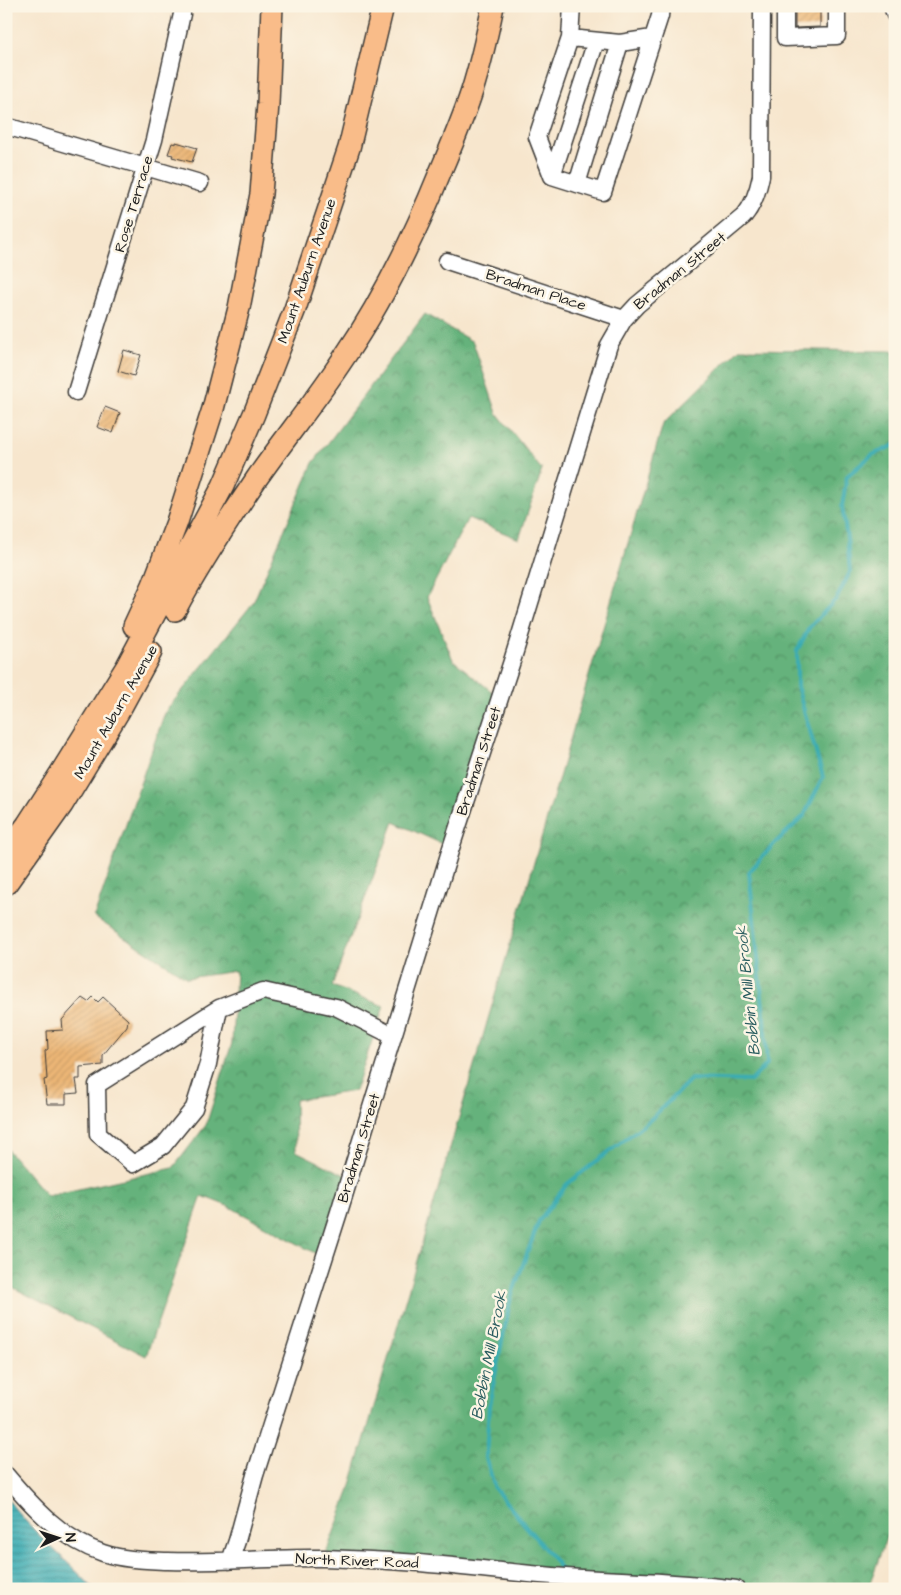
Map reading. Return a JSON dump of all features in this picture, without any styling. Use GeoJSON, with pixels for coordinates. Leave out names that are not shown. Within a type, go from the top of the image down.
{"type":"FeatureCollection","features":[{"type":"Feature","properties":{"kind":"main road","name":"Mount Auburn Avenue"},"geometry":{"type":"LineString","coordinates":[[6,853],[27,825],[60,774],[127,666],[223,486],[295,309],[349,148],[383,6]]}},
{"type":"Feature","properties":{"kind":"main road"},"geometry":{"type":"LineString","coordinates":[[166,625],[190,581],[257,479],[344,359],[400,264],[422,216],[469,101],[493,6]]}},
{"type":"Feature","properties":{"kind":"main road"},"geometry":{"type":"LineString","coordinates":[[60,774],[153,585],[177,522],[213,409],[239,308],[261,194],[268,104],[271,8]]}},
{"type":"Feature","properties":{"kind":"main road","name":"Mount Auburn Avenue"},"geometry":{"type":"LineString","coordinates":[[6,884],[62,805],[119,711],[166,625],[202,527]]}},
{"type":"Feature","properties":{"kind":"street"},"geometry":{"type":"LineString","coordinates":[[552,176],[537,137],[570,38],[572,6]]}},
{"type":"Feature","properties":{"kind":"street"},"geometry":{"type":"LineString","coordinates":[[552,176],[604,192],[660,16],[661,6]]}},
{"type":"Feature","properties":{"kind":"street","name":"Bradman Street"},"geometry":{"type":"LineString","coordinates":[[230,1561],[609,345],[624,319],[637,305],[734,226],[750,209],[756,197],[761,176],[762,6]]}},
{"type":"Feature","properties":{"kind":"street"},"geometry":{"type":"LineString","coordinates":[[785,6],[785,38],[837,36],[837,6]]}},
{"type":"Feature","properties":{"kind":"street"},"geometry":{"type":"LineString","coordinates":[[892,6],[895,15]]}},
{"type":"Feature","properties":{"kind":"street","name":"Rose Terrace"},"geometry":{"type":"LineString","coordinates":[[76,392],[154,140],[182,14]]}},
{"type":"Feature","properties":{"kind":"street"},"geometry":{"type":"LineString","coordinates":[[570,38],[620,43],[652,38]]}},
{"type":"Feature","properties":{"kind":"street"},"geometry":{"type":"LineString","coordinates":[[552,176],[596,41]]}},
{"type":"Feature","properties":{"kind":"street"},"geometry":{"type":"LineString","coordinates":[[578,184],[620,43]]}},
{"type":"Feature","properties":{"kind":"street"},"geometry":{"type":"LineString","coordinates":[[7,130],[200,183]]}},
{"type":"Feature","properties":{"kind":"street","name":"Bradman Place"},"geometry":{"type":"LineString","coordinates":[[447,261],[624,319]]}},
{"type":"Feature","properties":{"kind":"street"},"geometry":{"type":"LineString","coordinates":[[219,1008],[208,1064],[194,1108],[162,1146],[133,1164],[98,1134],[97,1085],[219,1008],[264,992],[336,1007],[393,1036]]}},
{"type":"Feature","properties":{"kind":"street","name":"North River Road"},"geometry":{"type":"LineString","coordinates":[[6,1476],[47,1520],[64,1533],[102,1553],[117,1557],[199,1562],[273,1558],[405,1562],[554,1576],[650,1580],[736,1589]]}},
{"type":"Feature","properties":{"kind":"green space"},"geometry":{"type":"Polygon","coordinates":[[[425,314],[473,342],[497,413],[542,470],[519,539],[468,518],[427,597],[453,660],[500,698],[451,848],[394,822],[332,986],[384,1006],[355,1091],[295,1100],[296,1151],[349,1177],[324,1258],[230,1207],[202,1196],[146,1356],[6,1284],[6,1148],[47,1196],[173,1168],[206,1125],[232,1043],[236,971],[187,978],[94,917],[165,712],[253,603],[313,463],[425,314]]]}},
{"type":"Feature","properties":{"kind":"green space"},"geometry":{"type":"Polygon","coordinates":[[[739,349],[895,351],[895,1513],[868,1589],[665,1589],[324,1558],[348,1495],[663,424],[739,349]]]}},
{"type":"Feature","properties":{"kind":"water"},"geometry":{"type":"Polygon","coordinates":[[[6,1497],[37,1533],[94,1589],[6,1589],[6,1497]]]}},
{"type":"Feature","properties":{"kind":"building"},"geometry":{"type":"Polygon","coordinates":[[[795,6],[820,6],[820,27],[795,28],[795,6]]]}},
{"type":"Feature","properties":{"kind":"building"},"geometry":{"type":"Polygon","coordinates":[[[176,142],[197,148],[192,162],[172,157],[173,155],[168,154],[172,143],[176,144],[176,142]]]}},
{"type":"Feature","properties":{"kind":"building"},"geometry":{"type":"Polygon","coordinates":[[[124,350],[141,355],[134,376],[118,371],[124,350]]]}},
{"type":"Feature","properties":{"kind":"building"},"geometry":{"type":"Polygon","coordinates":[[[105,407],[120,413],[113,433],[97,427],[105,407]]]}},
{"type":"Feature","properties":{"kind":"building"},"geometry":{"type":"Polygon","coordinates":[[[93,997],[98,1002],[103,997],[128,1020],[127,1026],[103,1055],[103,1065],[80,1067],[80,1079],[76,1079],[78,1093],[66,1094],[66,1104],[47,1104],[44,1080],[47,1079],[45,1051],[48,1049],[47,1031],[63,1030],[62,1020],[82,998],[88,1002],[93,997]]]}},
{"type":"Feature","properties":{"kind":"waterway","name":"Bobbin Mill Brook"},"geometry":{"type":"LineString","coordinates":[[562,1571],[495,1489],[486,1458],[489,1405],[511,1297],[539,1221],[567,1184],[650,1120],[691,1079],[751,1081],[767,1064],[749,872],[775,843],[804,816],[823,777],[797,686],[797,651],[809,628],[837,598],[850,572],[842,506],[847,476],[872,455],[895,445]]}}]}
